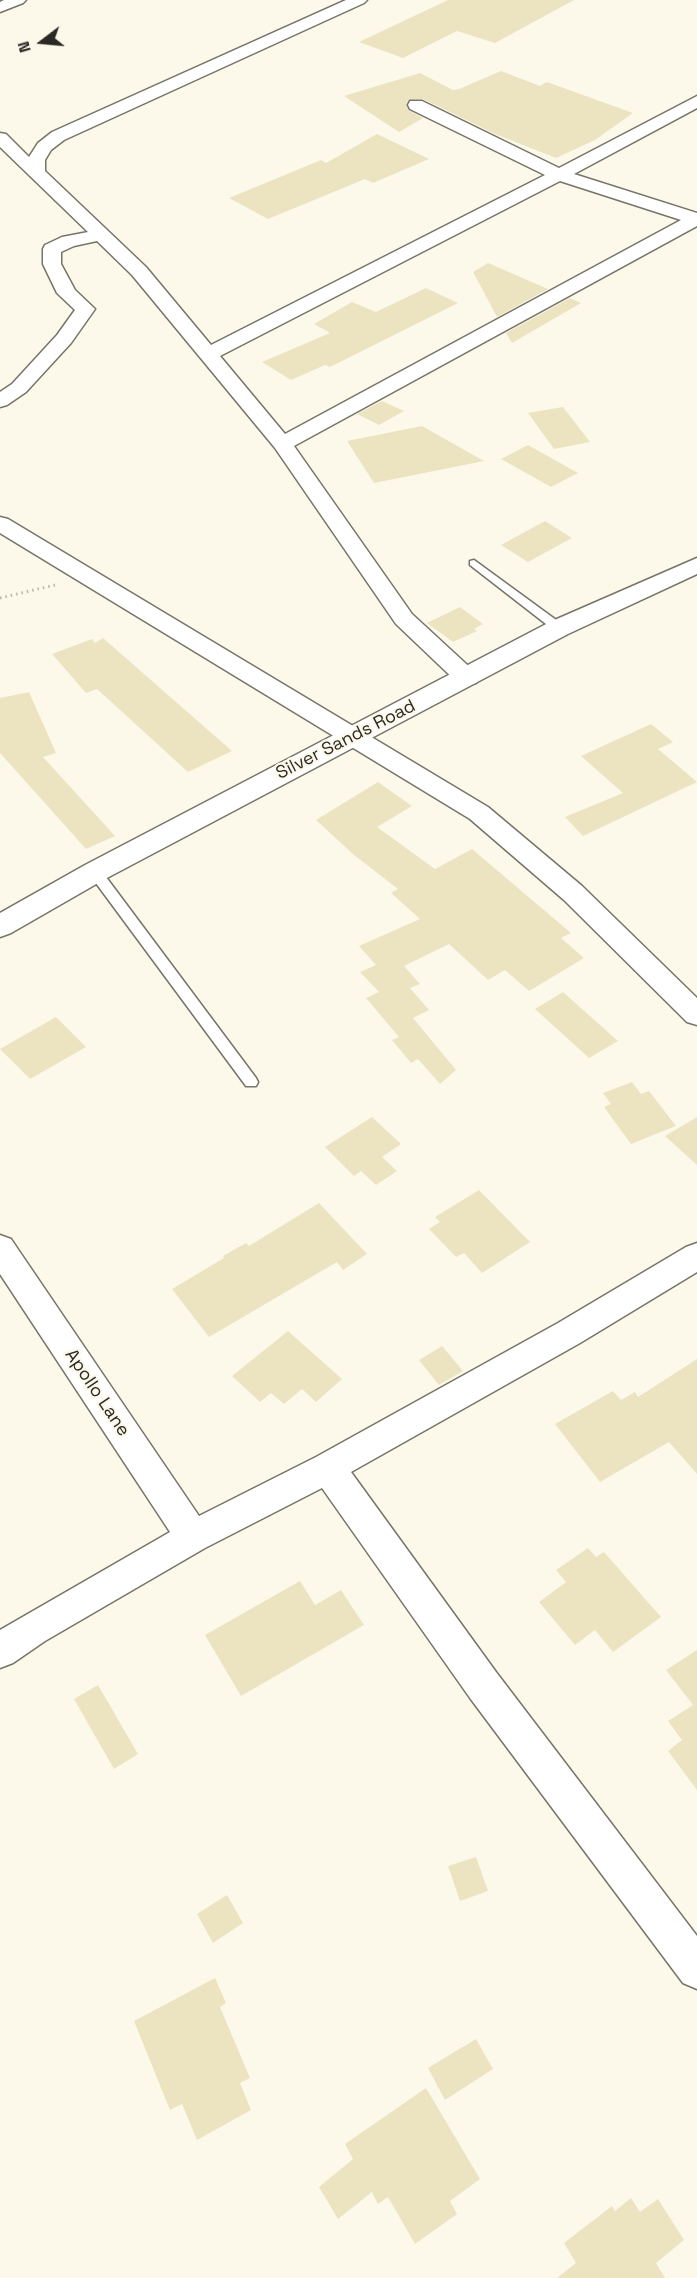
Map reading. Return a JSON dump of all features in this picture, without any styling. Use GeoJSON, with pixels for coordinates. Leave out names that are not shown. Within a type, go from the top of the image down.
{"type":"FeatureCollection","features":[{"type":"Feature","properties":{"kind":"street"},"geometry":{"type":"LineString","coordinates":[[0,7],[18,0]]}},
{"type":"Feature","properties":{"kind":"street"},"geometry":{"type":"LineString","coordinates":[[36,172],[36,160],[44,147],[58,136],[359,0]]}},
{"type":"Feature","properties":{"kind":"street"},"geometry":{"type":"LineString","coordinates":[[209,354],[559,175],[697,101]]}},
{"type":"Feature","properties":{"kind":"street"},"geometry":{"type":"LineString","coordinates":[[416,105],[559,175],[696,219]]}},
{"type":"Feature","properties":{"kind":"street"},"geometry":{"type":"LineString","coordinates":[[0,138],[139,271],[282,444],[404,619],[467,678]]}},
{"type":"Feature","properties":{"kind":"street"},"geometry":{"type":"LineString","coordinates":[[282,444],[696,219]]}},
{"type":"Feature","properties":{"kind":"street"},"geometry":{"type":"LineString","coordinates":[[0,401],[19,388],[64,339],[85,309],[68,293],[52,264],[52,249],[69,241],[101,235]]}},
{"type":"Feature","properties":{"kind":"street"},"geometry":{"type":"LineString","coordinates":[[0,524],[479,813],[573,893],[697,1015]]}},
{"type":"Feature","properties":{"kind":"street","name":"Silver Sands Road"},"geometry":{"type":"LineString","coordinates":[[0,926],[95,872],[559,628],[697,565]]}},
{"type":"Feature","properties":{"kind":"street","name":"Apollo Lane"},"geometry":{"type":"LineString","coordinates":[[0,1248],[193,1537]]}},
{"type":"Feature","properties":{"kind":"street"},"geometry":{"type":"LineString","coordinates":[[0,1651],[32,1629],[193,1537],[328,1468],[569,1333],[697,1256]]}},
{"type":"Feature","properties":{"kind":"street"},"geometry":{"type":"LineString","coordinates":[[328,1468],[483,1685],[697,1969]]}},
{"type":"Feature","properties":{"kind":"lane"},"geometry":{"type":"LineString","coordinates":[[474,562],[559,628]]}},
{"type":"Feature","properties":{"kind":"lane"},"geometry":{"type":"LineString","coordinates":[[95,872],[251,1082]]}},
{"type":"Feature","properties":{"kind":"path"},"geometry":{"type":"LineString","coordinates":[[0,598],[89,577]]}},
{"type":"Feature","properties":{"kind":"building"},"geometry":{"type":"Polygon","coordinates":[[[448,0],[574,0],[495,43],[457,31],[403,58],[359,42],[448,0]]]}},
{"type":"Feature","properties":{"kind":"building"},"geometry":{"type":"Polygon","coordinates":[[[501,71],[540,86],[547,82],[633,113],[595,140],[556,158],[495,134],[423,99],[408,100],[406,104],[408,110],[423,118],[399,132],[344,96],[420,73],[453,90],[501,71]]]}},
{"type":"Feature","properties":{"kind":"building"},"geometry":{"type":"Polygon","coordinates":[[[377,134],[429,159],[373,183],[365,179],[268,219],[229,198],[321,160],[326,163],[377,134]]]}},
{"type":"Feature","properties":{"kind":"building"},"geometry":{"type":"Polygon","coordinates":[[[488,263],[548,289],[497,317],[473,272],[488,263]]]}},
{"type":"Feature","properties":{"kind":"building"},"geometry":{"type":"Polygon","coordinates":[[[426,288],[458,303],[330,367],[325,365],[291,380],[262,362],[330,333],[314,324],[352,302],[376,312],[426,288]]]}},
{"type":"Feature","properties":{"kind":"building"},"geometry":{"type":"Polygon","coordinates":[[[570,298],[581,303],[512,343],[506,333],[570,298]]]}},
{"type":"Feature","properties":{"kind":"building"},"geometry":{"type":"Polygon","coordinates":[[[382,401],[404,411],[379,425],[357,414],[382,401]]]}},
{"type":"Feature","properties":{"kind":"building"},"geometry":{"type":"Polygon","coordinates":[[[563,407],[590,442],[554,449],[528,413],[563,407]]]}},
{"type":"Feature","properties":{"kind":"building"},"geometry":{"type":"Polygon","coordinates":[[[422,426],[484,461],[374,483],[347,441],[422,426]]]}},
{"type":"Feature","properties":{"kind":"building"},"geometry":{"type":"Polygon","coordinates":[[[528,445],[578,473],[551,487],[501,459],[528,445]]]}},
{"type":"Feature","properties":{"kind":"building"},"geometry":{"type":"Polygon","coordinates":[[[545,521],[572,538],[528,562],[501,545],[545,521]]]}},
{"type":"Feature","properties":{"kind":"building"},"geometry":{"type":"Polygon","coordinates":[[[460,607],[483,624],[474,629],[477,631],[453,642],[427,623],[460,607]]]}},
{"type":"Feature","properties":{"kind":"building"},"geometry":{"type":"Polygon","coordinates":[[[103,638],[232,751],[188,772],[97,689],[86,693],[52,654],[92,639],[95,643],[103,638]]]}},
{"type":"Feature","properties":{"kind":"building"},"geometry":{"type":"Polygon","coordinates":[[[29,692],[56,753],[43,757],[115,836],[86,849],[0,753],[0,698],[29,692]]]}},
{"type":"Feature","properties":{"kind":"building"},"geometry":{"type":"Polygon","coordinates":[[[651,724],[673,742],[658,749],[697,782],[583,836],[565,817],[623,793],[581,756],[651,724]]]}},
{"type":"Feature","properties":{"kind":"building"},"geometry":{"type":"Polygon","coordinates":[[[378,782],[412,806],[377,827],[435,869],[472,849],[571,933],[561,938],[584,958],[529,991],[505,970],[488,980],[449,944],[404,966],[420,984],[410,988],[429,1010],[413,1018],[456,1070],[440,1084],[418,1059],[411,1063],[392,1040],[399,1037],[366,998],[379,992],[360,972],[376,965],[359,946],[420,919],[391,893],[398,889],[354,855],[316,820],[378,782]]]}},
{"type":"Feature","properties":{"kind":"building"},"geometry":{"type":"Polygon","coordinates":[[[563,992],[618,1041],[589,1058],[535,1009],[563,992]]]}},
{"type":"Feature","properties":{"kind":"building"},"geometry":{"type":"Polygon","coordinates":[[[56,1017],[86,1047],[30,1079],[0,1049],[56,1017]]]}},
{"type":"Feature","properties":{"kind":"building"},"geometry":{"type":"Polygon","coordinates":[[[632,1082],[641,1094],[649,1091],[676,1126],[631,1144],[604,1107],[611,1104],[603,1093],[632,1082]]]}},
{"type":"Feature","properties":{"kind":"building"},"geometry":{"type":"Polygon","coordinates":[[[372,1117],[401,1144],[382,1157],[397,1171],[376,1185],[361,1171],[354,1176],[325,1147],[372,1117]]]}},
{"type":"Feature","properties":{"kind":"building"},"geometry":{"type":"Polygon","coordinates":[[[697,1117],[697,1165],[665,1136],[697,1117]]]}},
{"type":"Feature","properties":{"kind":"building"},"geometry":{"type":"Polygon","coordinates":[[[479,1190],[530,1242],[482,1273],[464,1253],[456,1257],[429,1229],[440,1222],[435,1217],[479,1190]]]}},
{"type":"Feature","properties":{"kind":"building"},"geometry":{"type":"Polygon","coordinates":[[[319,1203],[367,1254],[343,1270],[337,1262],[209,1337],[172,1289],[224,1258],[223,1256],[246,1243],[249,1246],[319,1203]]]}},
{"type":"Feature","properties":{"kind":"building"},"geometry":{"type":"Polygon","coordinates":[[[288,1331],[342,1379],[316,1402],[302,1389],[284,1404],[271,1393],[260,1402],[232,1376],[288,1331]]]}},
{"type":"Feature","properties":{"kind":"building"},"geometry":{"type":"Polygon","coordinates":[[[442,1346],[463,1371],[439,1385],[419,1360],[442,1346]]]}},
{"type":"Feature","properties":{"kind":"building"},"geometry":{"type":"Polygon","coordinates":[[[697,1359],[697,1474],[669,1442],[600,1482],[555,1424],[613,1391],[621,1400],[635,1392],[638,1397],[697,1359]]]}},
{"type":"Feature","properties":{"kind":"building"},"geometry":{"type":"Polygon","coordinates":[[[588,1548],[596,1557],[604,1552],[661,1617],[613,1652],[595,1630],[575,1645],[539,1602],[566,1582],[556,1570],[588,1548]]]}},
{"type":"Feature","properties":{"kind":"building"},"geometry":{"type":"Polygon","coordinates":[[[300,1581],[315,1605],[341,1590],[364,1625],[241,1696],[205,1635],[300,1581]]]}},
{"type":"Feature","properties":{"kind":"building"},"geometry":{"type":"Polygon","coordinates":[[[697,1650],[697,1790],[668,1751],[682,1740],[668,1721],[693,1705],[666,1670],[697,1650]]]}},
{"type":"Feature","properties":{"kind":"building"},"geometry":{"type":"Polygon","coordinates":[[[98,1685],[138,1754],[114,1769],[74,1699],[98,1685]]]}},
{"type":"Feature","properties":{"kind":"building"},"geometry":{"type":"Polygon","coordinates":[[[476,1857],[488,1891],[460,1901],[448,1866],[476,1857]]]}},
{"type":"Feature","properties":{"kind":"building"},"geometry":{"type":"Polygon","coordinates":[[[227,1895],[243,1923],[213,1943],[197,1914],[227,1895]]]}},
{"type":"Feature","properties":{"kind":"building"},"geometry":{"type":"Polygon","coordinates":[[[215,1978],[226,2003],[220,2007],[250,2078],[240,2083],[251,2110],[197,2140],[182,2104],[170,2110],[134,2021],[215,1978]]]}},
{"type":"Feature","properties":{"kind":"building"},"geometry":{"type":"Polygon","coordinates":[[[476,2039],[493,2069],[445,2100],[428,2068],[476,2039]]]}},
{"type":"Feature","properties":{"kind":"building"},"geometry":{"type":"Polygon","coordinates":[[[426,2088],[480,2179],[450,2201],[457,2214],[415,2244],[388,2197],[378,2204],[372,2192],[338,2219],[319,2187],[353,2159],[345,2144],[426,2088]]]}},
{"type":"Feature","properties":{"kind":"building"},"geometry":{"type":"Polygon","coordinates":[[[631,2198],[640,2212],[658,2199],[684,2240],[656,2263],[665,2278],[557,2278],[576,2263],[564,2243],[612,2206],[615,2211],[631,2198]]]}}]}
